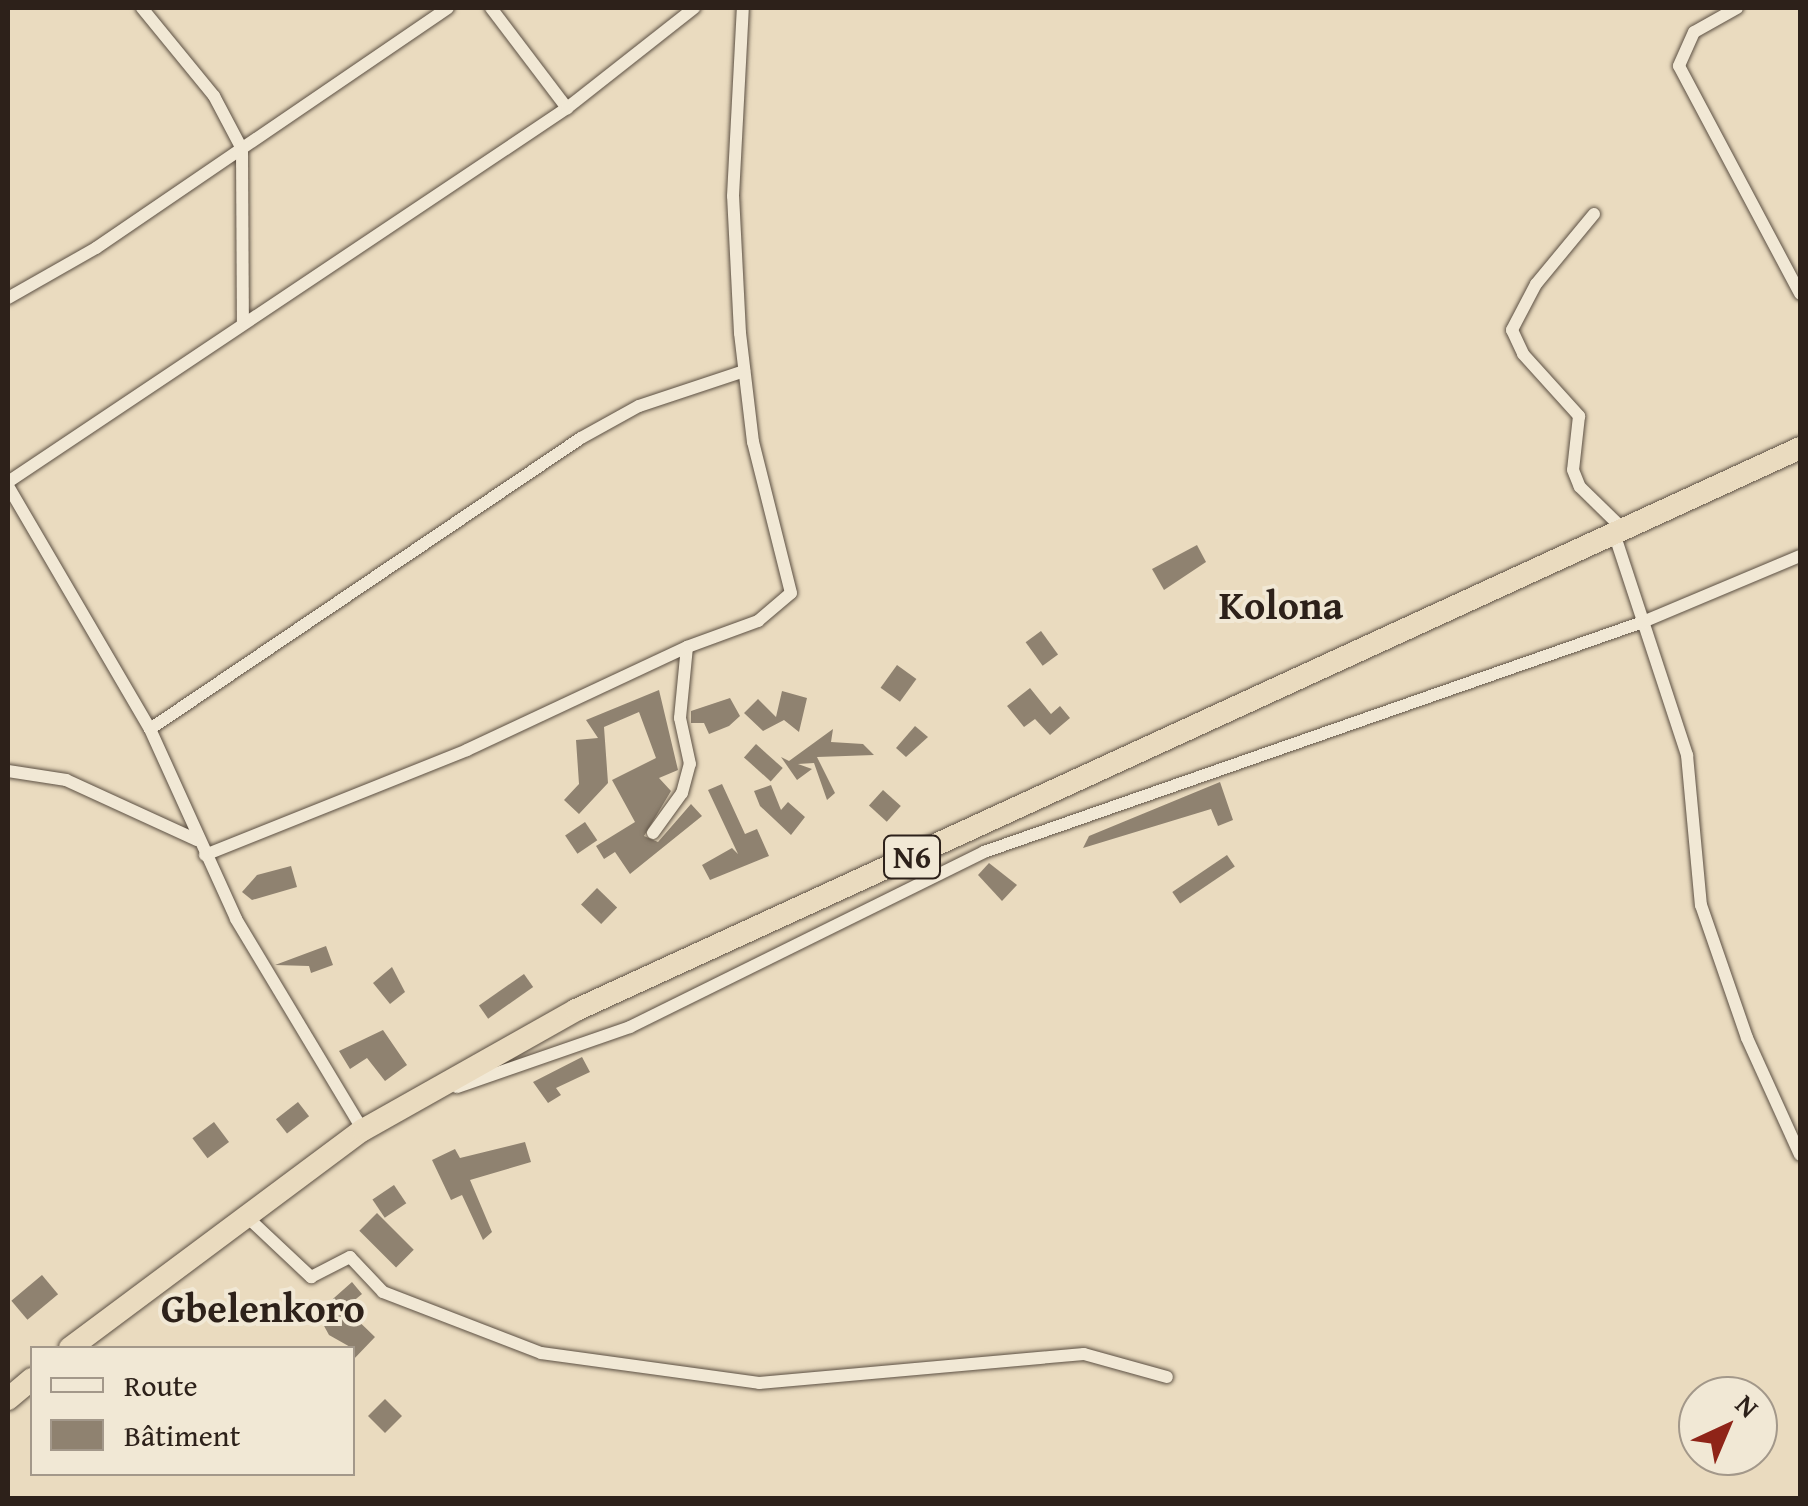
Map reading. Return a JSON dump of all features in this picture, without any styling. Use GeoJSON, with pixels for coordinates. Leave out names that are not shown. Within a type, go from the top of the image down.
{"type":"FeatureCollection","features":[{"type":"Feature","properties":{"kind":"highway","name":"N6"},"geometry":{"type":"LineString","coordinates":[[73,1346],[244,1214],[363,1130],[576,1010],[1800,448]]}},
{"type":"Feature","properties":{"kind":"highway"},"geometry":{"type":"LineString","coordinates":[[8,1398],[30,1381]]}},
{"type":"Feature","properties":{"kind":"street"},"geometry":{"type":"LineString","coordinates":[[142,8],[214,96],[242,149],[243,322]]}},
{"type":"Feature","properties":{"kind":"street"},"geometry":{"type":"LineString","coordinates":[[8,298],[242,149],[448,8]]}},
{"type":"Feature","properties":{"kind":"street"},"geometry":{"type":"LineString","coordinates":[[490,8],[567,108]]}},
{"type":"Feature","properties":{"kind":"street"},"geometry":{"type":"LineString","coordinates":[[363,1130],[197,840],[150,729],[8,484],[243,322],[567,108],[694,8]]}},
{"type":"Feature","properties":{"kind":"street"},"geometry":{"type":"LineString","coordinates":[[205,855],[467,750],[687,646],[758,621],[791,593],[744,372],[733,196],[743,8]]}},
{"type":"Feature","properties":{"kind":"street"},"geometry":{"type":"LineString","coordinates":[[1737,8],[1694,32],[1679,66],[1800,294]]}},
{"type":"Feature","properties":{"kind":"street"},"geometry":{"type":"LineString","coordinates":[[1594,214],[1536,284],[1512,330],[1578,416],[1580,488],[1620,533],[1643,622],[1687,755],[1701,905],[1747,1038],[1800,1155]]}},
{"type":"Feature","properties":{"kind":"street"},"geometry":{"type":"LineString","coordinates":[[150,729],[581,438],[639,406],[744,372]]}},
{"type":"Feature","properties":{"kind":"street"},"geometry":{"type":"LineString","coordinates":[[398,1107],[630,1027],[984,852],[1643,622],[1800,556]]}},
{"type":"Feature","properties":{"kind":"street"},"geometry":{"type":"LineString","coordinates":[[653,833],[682,793],[690,764],[680,718],[687,646]]}},
{"type":"Feature","properties":{"kind":"street"},"geometry":{"type":"LineString","coordinates":[[8,771],[66,780],[197,840]]}},
{"type":"Feature","properties":{"kind":"street"},"geometry":{"type":"LineString","coordinates":[[244,1214],[312,1278],[350,1257],[383,1292],[540,1353],[759,1384],[1084,1354],[1167,1377]]}},
{"type":"Feature","properties":{"kind":"building"},"geometry":{"type":"Polygon","coordinates":[[[1197,545],[1206,562],[1164,590],[1152,569],[1197,545]]]}},
{"type":"Feature","properties":{"kind":"building"},"geometry":{"type":"Polygon","coordinates":[[[1041,631],[1058,654],[1043,666],[1026,642],[1041,631]]]}},
{"type":"Feature","properties":{"kind":"building"},"geometry":{"type":"Polygon","coordinates":[[[897,665],[916,679],[900,702],[881,688],[897,665]]]}},
{"type":"Feature","properties":{"kind":"building"},"geometry":{"type":"Polygon","coordinates":[[[1030,688],[1051,714],[1060,706],[1070,718],[1050,735],[1035,719],[1024,727],[1007,706],[1030,688]]]}},
{"type":"Feature","properties":{"kind":"building"},"geometry":{"type":"Polygon","coordinates":[[[659,690],[678,770],[659,778],[671,791],[644,836],[658,842],[691,804],[702,816],[630,874],[615,852],[604,859],[596,846],[635,822],[612,780],[656,758],[639,712],[604,727],[608,783],[579,814],[564,800],[579,784],[576,740],[598,738],[586,720],[659,690]]]}},
{"type":"Feature","properties":{"kind":"building"},"geometry":{"type":"Polygon","coordinates":[[[782,691],[807,698],[799,732],[784,720],[763,731],[744,713],[758,699],[776,717],[782,691]]]}},
{"type":"Feature","properties":{"kind":"building"},"geometry":{"type":"Polygon","coordinates":[[[730,698],[740,716],[729,726],[709,734],[704,723],[691,723],[691,711],[730,698]]]}},
{"type":"Feature","properties":{"kind":"building"},"geometry":{"type":"Polygon","coordinates":[[[915,726],[928,737],[906,757],[896,748],[915,726]]]}},
{"type":"Feature","properties":{"kind":"building"},"geometry":{"type":"Polygon","coordinates":[[[833,729],[831,742],[863,744],[874,755],[817,757],[835,793],[827,800],[814,763],[798,764],[812,769],[797,780],[781,757],[789,761],[833,729]]]}},
{"type":"Feature","properties":{"kind":"building"},"geometry":{"type":"Polygon","coordinates":[[[756,744],[783,768],[771,781],[744,757],[756,744]]]}},
{"type":"Feature","properties":{"kind":"building"},"geometry":{"type":"Polygon","coordinates":[[[1220,782],[1233,820],[1218,826],[1211,809],[1083,848],[1089,836],[1220,782]]]}},
{"type":"Feature","properties":{"kind":"building"},"geometry":{"type":"Polygon","coordinates":[[[722,784],[745,834],[757,829],[769,856],[710,880],[702,865],[732,848],[738,854],[708,790],[722,784]]]}},
{"type":"Feature","properties":{"kind":"building"},"geometry":{"type":"Polygon","coordinates":[[[771,785],[781,810],[788,802],[805,817],[791,835],[760,806],[754,791],[771,785]]]}},
{"type":"Feature","properties":{"kind":"building"},"geometry":{"type":"Polygon","coordinates":[[[883,790],[901,806],[887,822],[869,806],[883,790]]]}},
{"type":"Feature","properties":{"kind":"building"},"geometry":{"type":"Polygon","coordinates":[[[585,822],[597,840],[577,854],[565,835],[585,822]]]}},
{"type":"Feature","properties":{"kind":"building"},"geometry":{"type":"Polygon","coordinates":[[[1227,855],[1235,867],[1180,904],[1172,892],[1227,855]]]}},
{"type":"Feature","properties":{"kind":"building"},"geometry":{"type":"Polygon","coordinates":[[[989,863],[1017,885],[1002,901],[978,875],[989,863]]]}},
{"type":"Feature","properties":{"kind":"building"},"geometry":{"type":"Polygon","coordinates":[[[291,866],[297,887],[252,900],[242,892],[257,875],[291,866]]]}},
{"type":"Feature","properties":{"kind":"building"},"geometry":{"type":"Polygon","coordinates":[[[597,888],[617,907],[601,924],[581,905],[597,888]]]}},
{"type":"Feature","properties":{"kind":"building"},"geometry":{"type":"Polygon","coordinates":[[[326,946],[333,965],[311,973],[309,966],[275,965],[326,946]]]}},
{"type":"Feature","properties":{"kind":"building"},"geometry":{"type":"Polygon","coordinates":[[[392,967],[405,992],[390,1004],[373,983],[392,967]]]}},
{"type":"Feature","properties":{"kind":"building"},"geometry":{"type":"Polygon","coordinates":[[[524,974],[533,987],[488,1019],[479,1006],[524,974]]]}},
{"type":"Feature","properties":{"kind":"building"},"geometry":{"type":"Polygon","coordinates":[[[383,1030],[407,1065],[385,1081],[367,1058],[350,1069],[339,1051],[383,1030]]]}},
{"type":"Feature","properties":{"kind":"building"},"geometry":{"type":"Polygon","coordinates":[[[582,1057],[590,1072],[556,1088],[561,1095],[548,1103],[533,1082],[582,1057]]]}},
{"type":"Feature","properties":{"kind":"building"},"geometry":{"type":"Polygon","coordinates":[[[298,1102],[309,1116],[287,1133],[276,1119],[298,1102]]]}},
{"type":"Feature","properties":{"kind":"building"},"geometry":{"type":"Polygon","coordinates":[[[214,1122],[229,1142],[207,1158],[192,1138],[214,1122]]]}},
{"type":"Feature","properties":{"kind":"building"},"geometry":{"type":"Polygon","coordinates":[[[525,1142],[531,1162],[470,1180],[492,1232],[483,1240],[462,1195],[451,1200],[432,1160],[455,1149],[460,1158],[525,1142]]]}},
{"type":"Feature","properties":{"kind":"building"},"geometry":{"type":"Polygon","coordinates":[[[394,1185],[406,1203],[385,1218],[372,1200],[394,1185]]]}},
{"type":"Feature","properties":{"kind":"building"},"geometry":{"type":"Polygon","coordinates":[[[377,1213],[414,1250],[396,1267],[359,1231],[377,1213]]]}},
{"type":"Feature","properties":{"kind":"building"},"geometry":{"type":"Polygon","coordinates":[[[42,1275],[58,1294],[27,1320],[11,1301],[42,1275]]]}},
{"type":"Feature","properties":{"kind":"building"},"geometry":{"type":"Polygon","coordinates":[[[352,1282],[362,1294],[345,1308],[375,1337],[355,1358],[355,1346],[329,1335],[317,1313],[352,1282]]]}},
{"type":"Feature","properties":{"kind":"building"},"geometry":{"type":"Polygon","coordinates":[[[385,1399],[402,1416],[385,1433],[368,1416],[385,1399]]]}},
{"type":"Feature","properties":{"kind":"district","name":"Kolona"},"geometry":{"type":"Point","coordinates":[1281,605]}},
{"type":"Feature","properties":{"kind":"district","name":"Gbelenkoro"},"geometry":{"type":"Point","coordinates":[263,1308]}}]}
